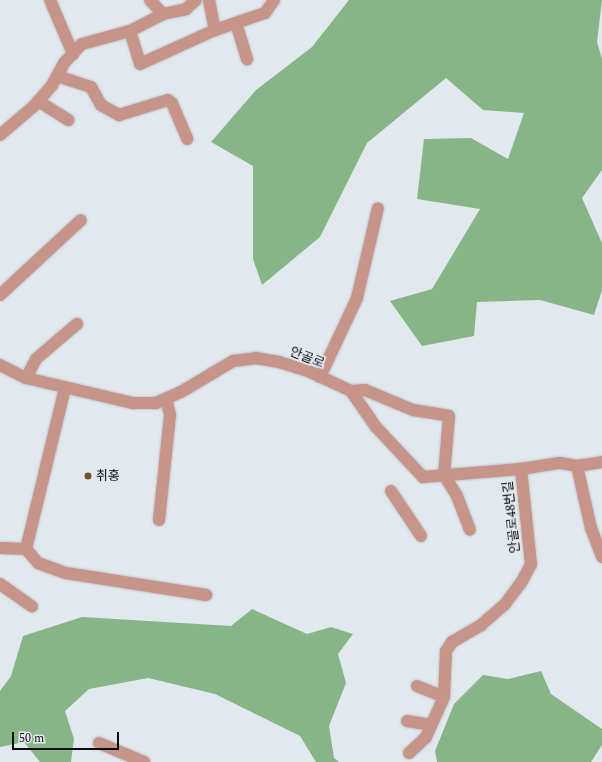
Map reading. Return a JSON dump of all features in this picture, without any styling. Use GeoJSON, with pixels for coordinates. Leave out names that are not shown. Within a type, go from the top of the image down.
{"type":"FeatureCollection","features":[{"type":"Feature","properties":{"kind":"street"},"geometry":{"type":"LineString","coordinates":[[50,0],[73,54]]}},
{"type":"Feature","properties":{"kind":"street"},"geometry":{"type":"LineString","coordinates":[[150,0],[163,14]]}},
{"type":"Feature","properties":{"kind":"street"},"geometry":{"type":"LineString","coordinates":[[0,135],[38,101],[82,44],[130,31],[163,14],[186,9],[196,0]]}},
{"type":"Feature","properties":{"kind":"street"},"geometry":{"type":"LineString","coordinates":[[209,0],[215,30]]}},
{"type":"Feature","properties":{"kind":"street"},"geometry":{"type":"LineString","coordinates":[[130,31],[140,64],[215,30],[265,13],[274,0]]}},
{"type":"Feature","properties":{"kind":"street"},"geometry":{"type":"LineString","coordinates":[[236,23],[247,59]]}},
{"type":"Feature","properties":{"kind":"street"},"geometry":{"type":"LineString","coordinates":[[57,76],[90,87],[101,105],[119,115],[168,100],[172,103],[187,139]]}},
{"type":"Feature","properties":{"kind":"street"},"geometry":{"type":"LineString","coordinates":[[38,101],[68,120]]}},
{"type":"Feature","properties":{"kind":"street"},"geometry":{"type":"LineString","coordinates":[[320,377],[357,298],[378,208]]}},
{"type":"Feature","properties":{"kind":"street"},"geometry":{"type":"LineString","coordinates":[[0,295],[81,220]]}},
{"type":"Feature","properties":{"kind":"street"},"geometry":{"type":"LineString","coordinates":[[26,378],[36,359],[77,324]]}},
{"type":"Feature","properties":{"kind":"street","name":"안골로"},"geometry":{"type":"LineString","coordinates":[[0,365],[26,378],[133,403],[156,403],[233,361],[256,358],[279,362],[320,377],[351,391]]}},
{"type":"Feature","properties":{"kind":"street"},"geometry":{"type":"LineString","coordinates":[[26,549],[65,388]]}},
{"type":"Feature","properties":{"kind":"street"},"geometry":{"type":"LineString","coordinates":[[351,391],[365,390],[413,410],[449,416],[444,475],[457,496],[470,530]]}},
{"type":"Feature","properties":{"kind":"street"},"geometry":{"type":"LineString","coordinates":[[351,391],[376,427],[423,477],[521,469],[560,463],[577,466],[602,462]]}},
{"type":"Feature","properties":{"kind":"street"},"geometry":{"type":"LineString","coordinates":[[159,520],[170,415],[166,398]]}},
{"type":"Feature","properties":{"kind":"street"},"geometry":{"type":"LineString","coordinates":[[577,466],[591,528],[602,557]]}},
{"type":"Feature","properties":{"kind":"street","name":"안골로48번길"},"geometry":{"type":"LineString","coordinates":[[409,753],[426,737],[444,697],[446,650],[452,642],[481,625],[505,604],[521,583],[531,564],[521,469]]}},
{"type":"Feature","properties":{"kind":"street"},"geometry":{"type":"LineString","coordinates":[[391,491],[421,536]]}},
{"type":"Feature","properties":{"kind":"street"},"geometry":{"type":"LineString","coordinates":[[0,548],[26,549],[38,563],[66,573],[206,595]]}},
{"type":"Feature","properties":{"kind":"street"},"geometry":{"type":"LineString","coordinates":[[0,584],[32,606]]}},
{"type":"Feature","properties":{"kind":"street"},"geometry":{"type":"LineString","coordinates":[[416,686],[444,697]]}},
{"type":"Feature","properties":{"kind":"street"},"geometry":{"type":"LineString","coordinates":[[407,721],[432,725]]}},
{"type":"Feature","properties":{"kind":"street"},"geometry":{"type":"LineString","coordinates":[[99,743],[144,762]]}},
{"type":"Feature","properties":{"kind":"green space"},"geometry":{"type":"Polygon","coordinates":[[[349,0],[602,0],[597,42],[602,59],[602,170],[582,198],[602,243],[602,290],[594,315],[540,300],[477,302],[474,336],[422,346],[390,301],[432,289],[480,209],[417,199],[424,139],[471,138],[508,159],[524,113],[483,110],[446,78],[367,143],[320,237],[262,285],[253,259],[253,166],[211,142],[256,90],[312,47],[349,0]]]}},
{"type":"Feature","properties":{"kind":"green space"},"geometry":{"type":"Polygon","coordinates":[[[252,609],[307,634],[331,627],[353,634],[338,654],[346,683],[329,726],[334,758],[339,762],[316,762],[300,736],[215,694],[148,678],[89,689],[65,711],[74,739],[71,762],[40,762],[24,742],[0,747],[0,691],[11,676],[23,636],[82,617],[231,626],[252,609]]]}},
{"type":"Feature","properties":{"kind":"green space"},"geometry":{"type":"Polygon","coordinates":[[[541,671],[551,694],[602,729],[602,745],[591,762],[437,762],[435,751],[454,704],[483,675],[508,679],[541,671]]]}},
{"type":"Feature","properties":{"kind":"place","name":"취홍"},"geometry":{"type":"Point","coordinates":[88,476]}}]}
